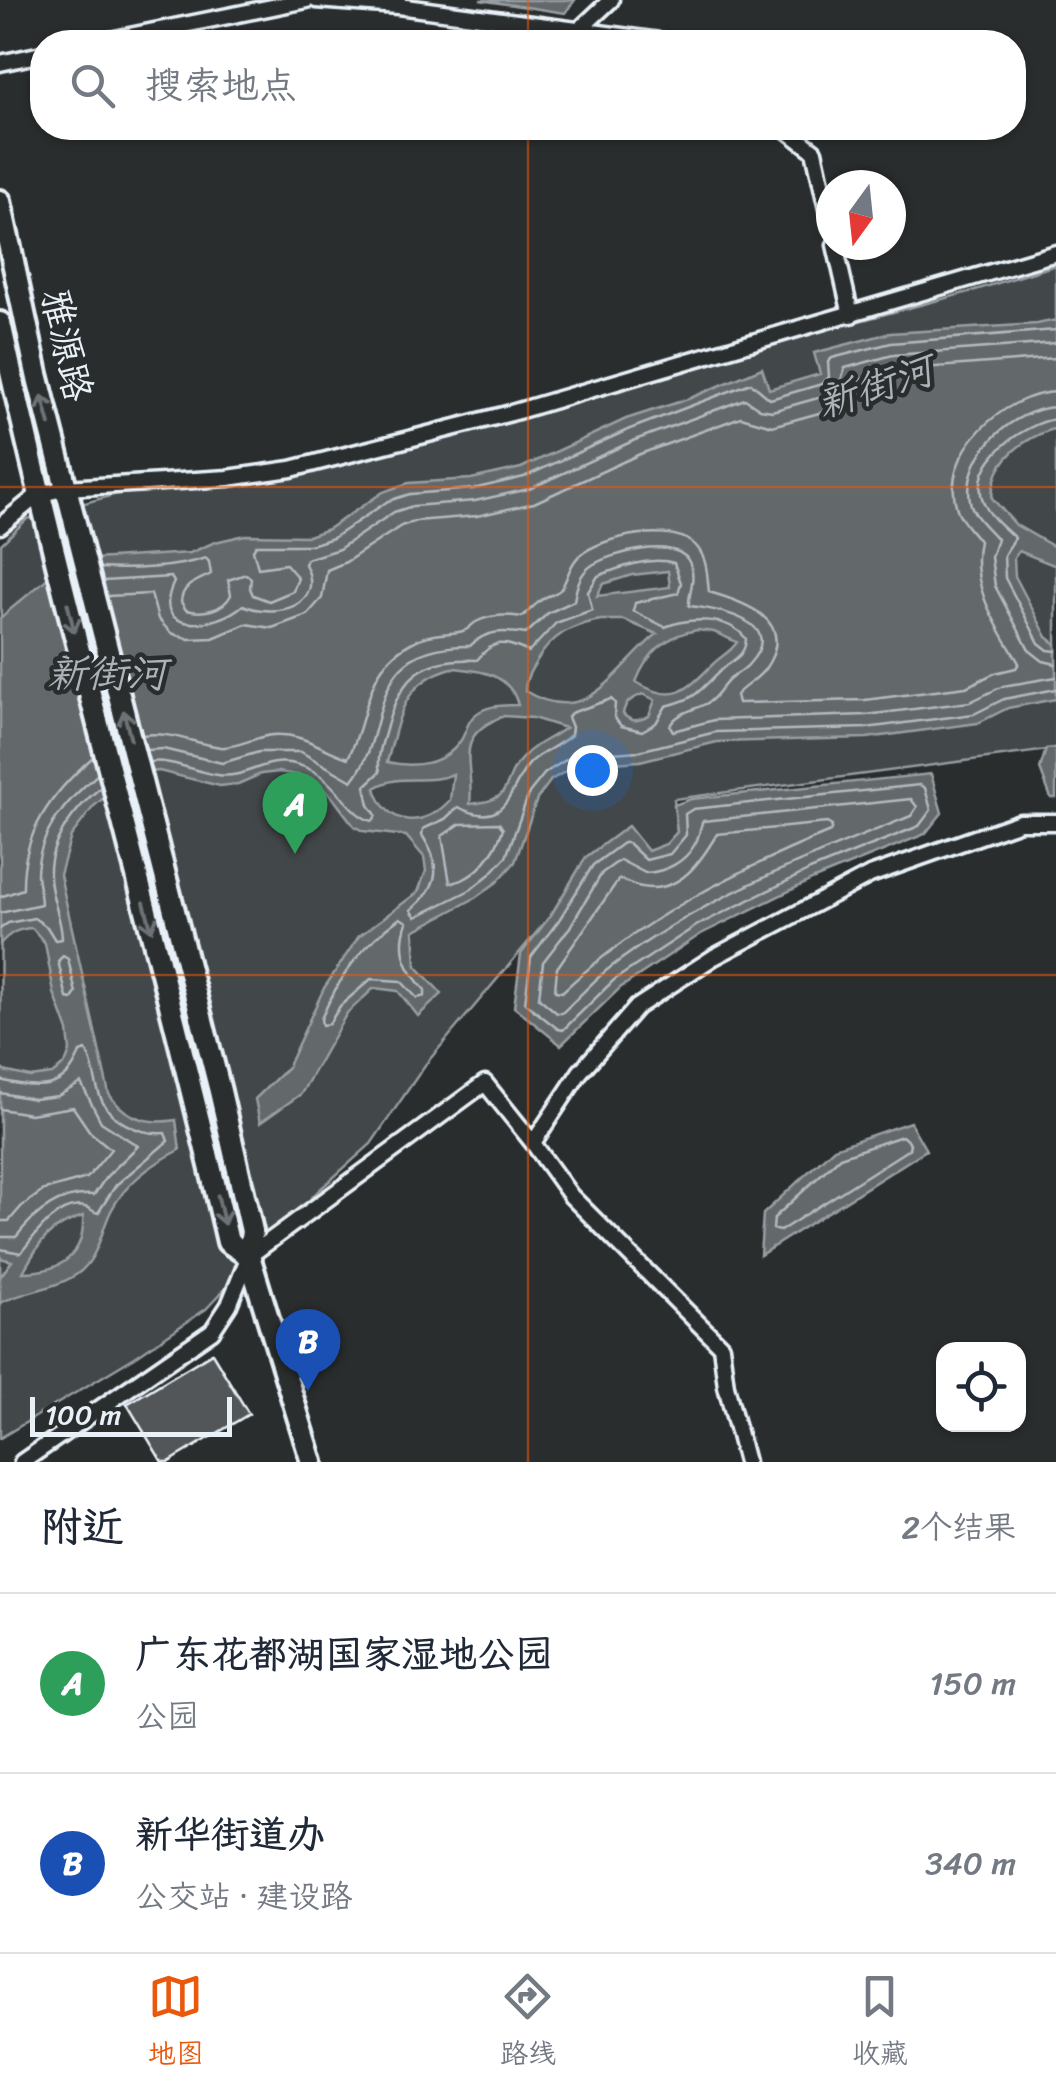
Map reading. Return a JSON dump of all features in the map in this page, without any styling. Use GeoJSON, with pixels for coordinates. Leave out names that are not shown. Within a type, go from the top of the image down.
{"type":"FeatureCollection","features":[{"type":"Feature","properties":{"kind":"main road","name":"雅源路"},"geometry":{"type":"LineString","coordinates":[[0,200],[30,347],[220,1091],[252,1231],[249,1256],[228,1242],[194,1096],[38,495],[0,323]]}},
{"type":"Feature","properties":{"kind":"main road"},"geometry":{"type":"LineString","coordinates":[[249,1256],[312,1462]]}},
{"type":"Feature","properties":{"kind":"street"},"geometry":{"type":"LineString","coordinates":[[159,30],[307,0]]}},
{"type":"Feature","properties":{"kind":"street"},"geometry":{"type":"LineString","coordinates":[[316,0],[398,3],[579,30],[611,0]]}},
{"type":"Feature","properties":{"kind":"street"},"geometry":{"type":"LineString","coordinates":[[0,63],[30,57]]}},
{"type":"Feature","properties":{"kind":"street"},"geometry":{"type":"LineString","coordinates":[[800,140],[814,151],[818,170]]}},
{"type":"Feature","properties":{"kind":"street"},"geometry":{"type":"LineString","coordinates":[[0,526],[38,495],[68,496],[291,468],[511,413],[1056,253]]}},
{"type":"Feature","properties":{"kind":"street"},"geometry":{"type":"LineString","coordinates":[[838,260],[850,314]]}},
{"type":"Feature","properties":{"kind":"street"},"geometry":{"type":"LineString","coordinates":[[534,1142],[580,1072],[637,1007],[714,958],[870,875],[1020,822],[1056,822]]}},
{"type":"Feature","properties":{"kind":"street"},"geometry":{"type":"LineString","coordinates":[[22,1462],[212,1331],[229,1305],[249,1256],[484,1083],[534,1142],[571,1196],[721,1346],[726,1386],[746,1462]]}},
{"type":"Feature","properties":{"kind":"shaded area"},"geometry":{"type":"Polygon","coordinates":[[[1056,265],[1056,749],[674,799],[677,832],[666,845],[648,851],[627,827],[586,857],[551,915],[425,1065],[371,1144],[317,1192],[206,1309],[0,1438],[1,544],[27,519],[117,494],[255,481],[969,292],[1056,265]]]}},
{"type":"Feature","properties":{"kind":"water"},"geometry":{"type":"Polygon","coordinates":[[[480,0],[575,0],[565,13],[480,0]]]}},
{"type":"Feature","properties":{"kind":"water","name":"新街河"},"geometry":{"type":"Polygon","coordinates":[[[1056,320],[1056,428],[1012,452],[998,472],[992,498],[1016,525],[1056,548],[1056,566],[1019,551],[1014,558],[1015,576],[1047,637],[1056,644],[1056,699],[1008,708],[978,723],[867,738],[717,742],[640,761],[575,766],[551,780],[537,799],[515,862],[497,882],[414,931],[416,966],[442,994],[418,1016],[398,991],[374,988],[347,1013],[301,1094],[260,1123],[255,1099],[287,1068],[324,988],[359,936],[418,892],[426,871],[424,857],[406,836],[363,831],[354,826],[330,794],[313,782],[279,772],[220,786],[159,771],[145,773],[119,785],[94,806],[71,836],[60,875],[109,1094],[122,1109],[138,1118],[176,1120],[180,1150],[150,1168],[124,1191],[111,1211],[94,1254],[78,1274],[0,1303],[0,1277],[12,1261],[0,1258],[0,1067],[30,1077],[52,1074],[65,1064],[70,1051],[45,943],[32,928],[14,932],[0,944],[0,618],[56,571],[78,560],[190,553],[245,535],[308,536],[328,529],[383,492],[408,483],[471,479],[521,468],[626,419],[688,399],[762,368],[769,389],[820,374],[814,353],[890,333],[1056,320]],[[668,571],[632,575],[603,584],[597,596],[670,587],[668,571]],[[624,620],[580,625],[563,633],[542,653],[530,672],[525,691],[547,701],[567,703],[584,699],[614,677],[657,634],[624,620]],[[697,630],[676,636],[652,654],[636,682],[660,693],[679,692],[737,642],[697,630]],[[452,668],[422,682],[405,704],[387,762],[408,765],[438,760],[454,748],[476,714],[493,707],[518,705],[508,686],[484,672],[452,668]],[[643,694],[627,703],[623,714],[629,719],[649,716],[655,700],[643,694]],[[504,716],[477,733],[469,752],[470,804],[502,794],[525,755],[565,728],[533,718],[504,716]],[[453,774],[394,781],[375,788],[388,811],[397,817],[418,819],[429,816],[450,800],[453,774]],[[83,1216],[61,1225],[41,1243],[23,1272],[59,1265],[75,1251],[83,1230],[83,1216]]]}},
{"type":"Feature","properties":{"kind":"water"},"geometry":{"type":"Polygon","coordinates":[[[1056,748],[1056,798],[1051,798],[1040,769],[1046,749],[1056,748]]]}},
{"type":"Feature","properties":{"kind":"water"},"geometry":{"type":"Polygon","coordinates":[[[931,774],[942,813],[925,834],[814,879],[701,934],[620,988],[561,1045],[514,1007],[521,954],[551,915],[586,857],[628,826],[648,851],[666,844],[677,832],[674,805],[691,799],[931,774]]]}},
{"type":"Feature","properties":{"kind":"water"},"geometry":{"type":"Polygon","coordinates":[[[910,1122],[926,1150],[760,1255],[763,1214],[834,1148],[910,1122]]]}},
{"type":"Feature","properties":{"kind":"building"},"geometry":{"type":"Polygon","coordinates":[[[212,1353],[249,1414],[169,1462],[162,1462],[127,1404],[212,1353]]]}},
{"type":"Feature","properties":{"kind":"place","name":"广东花都湖国家湿地公园"},"geometry":{"type":"Point","coordinates":[295,854]}},
{"type":"Feature","properties":{"kind":"place","name":"新华街道办"},"geometry":{"type":"Point","coordinates":[308,1391]}}]}
